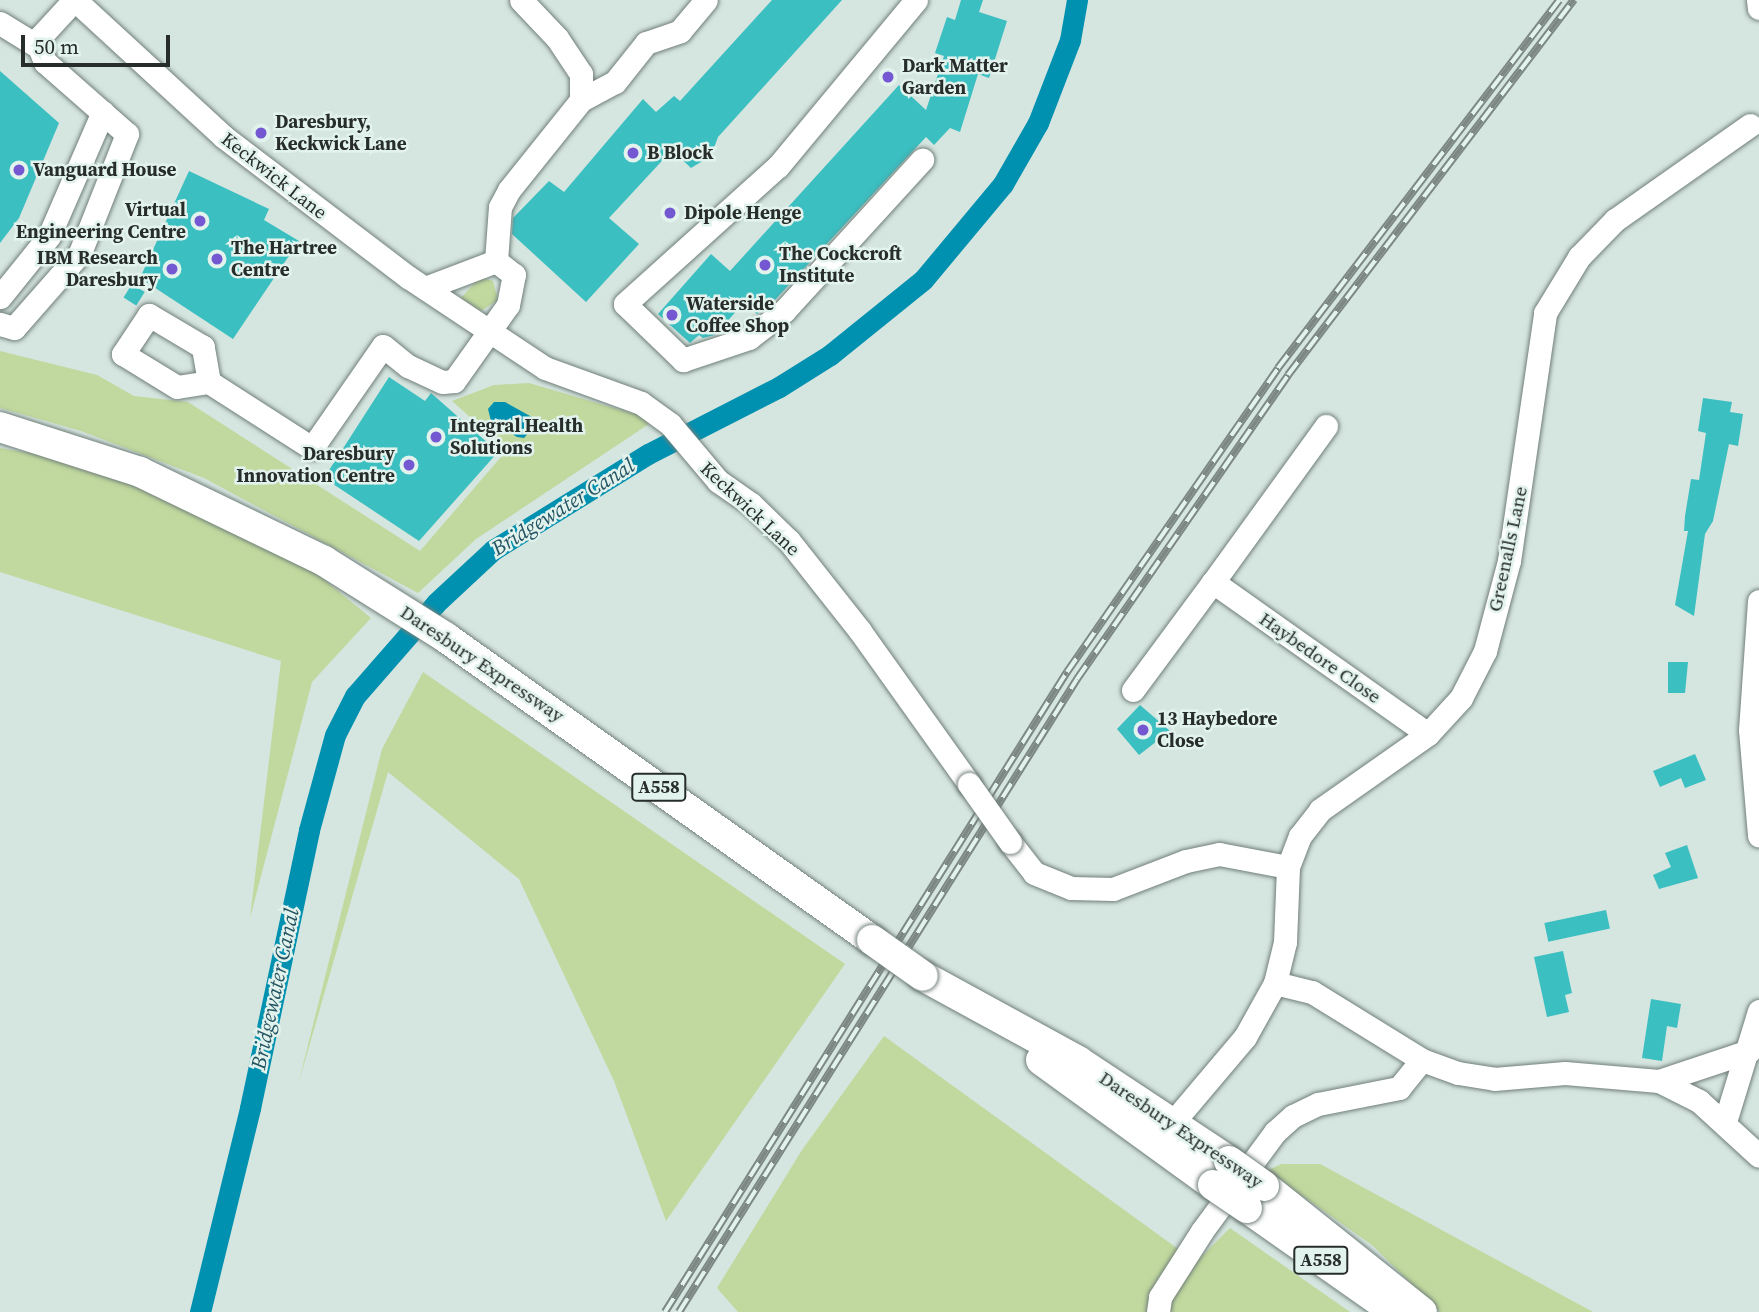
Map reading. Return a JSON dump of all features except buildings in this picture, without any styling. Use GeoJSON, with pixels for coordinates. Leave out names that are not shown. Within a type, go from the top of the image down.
{"type":"FeatureCollection","features":[{"type":"Feature","properties":{"kind":"main road","name":"Daresbury Expressway"},"geometry":{"type":"LineString","coordinates":[[0,428],[140,472],[260,527],[387,600],[445,637],[923,976],[1165,1132],[1422,1312]]}},
{"type":"Feature","properties":{"kind":"main road","name":"Daresbury Expressway"},"geometry":{"type":"LineString","coordinates":[[1255,1197],[1395,1312]]}},
{"type":"Feature","properties":{"kind":"street"},"geometry":{"type":"LineString","coordinates":[[0,324],[14,328],[80,253],[127,134],[45,62],[39,47],[40,37],[75,0]]}},
{"type":"Feature","properties":{"kind":"street","name":"Keckwick Lane"},"geometry":{"type":"LineString","coordinates":[[75,0],[224,137],[425,288],[554,373],[641,403],[670,424],[696,458],[789,541],[860,631],[1034,873],[1071,888],[1113,889],[1186,861],[1220,855],[1288,867]]}},
{"type":"Feature","properties":{"kind":"street"},"geometry":{"type":"LineString","coordinates":[[520,0],[557,38],[581,74],[581,100]]}},
{"type":"Feature","properties":{"kind":"street"},"geometry":{"type":"LineString","coordinates":[[496,261],[500,207],[509,190],[581,100],[615,82],[646,43],[680,31],[706,0]]}},
{"type":"Feature","properties":{"kind":"street"},"geometry":{"type":"LineString","coordinates":[[916,0],[778,166],[625,304],[683,360],[749,338],[783,311],[922,160]]}},
{"type":"Feature","properties":{"kind":"street"},"geometry":{"type":"LineString","coordinates":[[1758,0],[1759,8]]}},
{"type":"Feature","properties":{"kind":"street"},"geometry":{"type":"LineString","coordinates":[[0,23],[39,47]]}},
{"type":"Feature","properties":{"kind":"street"},"geometry":{"type":"LineString","coordinates":[[0,297],[48,236],[103,112]]}},
{"type":"Feature","properties":{"kind":"street","name":"Greenalls Lane"},"geometry":{"type":"LineString","coordinates":[[1275,983],[1285,942],[1288,867],[1300,836],[1320,810],[1427,734],[1461,698],[1485,651],[1509,561],[1545,313],[1579,257],[1615,220],[1750,125]]}},
{"type":"Feature","properties":{"kind":"street"},"geometry":{"type":"LineString","coordinates":[[425,288],[496,261]]}},
{"type":"Feature","properties":{"kind":"street"},"geometry":{"type":"LineString","coordinates":[[209,382],[312,448],[383,346],[408,366],[443,382],[454,381],[508,304],[514,275],[496,261]]}},
{"type":"Feature","properties":{"kind":"street"},"geometry":{"type":"LineString","coordinates":[[1133,690],[1326,426]]}},
{"type":"Feature","properties":{"kind":"street","name":"Haybedore Close"},"geometry":{"type":"LineString","coordinates":[[1213,582],[1427,734]]}},
{"type":"Feature","properties":{"kind":"street"},"geometry":{"type":"LineString","coordinates":[[1759,601],[1750,730],[1759,836]]}},
{"type":"Feature","properties":{"kind":"street"},"geometry":{"type":"LineString","coordinates":[[1165,1132],[1245,1037],[1275,983],[1312,992],[1422,1060],[1494,1080],[1565,1073],[1659,1081],[1699,1101],[1759,1156]]}},
{"type":"Feature","properties":{"kind":"street"},"geometry":{"type":"LineString","coordinates":[[1725,1122],[1749,1051],[1759,1011]]}},
{"type":"Feature","properties":{"kind":"street"},"geometry":{"type":"LineString","coordinates":[[1659,1081],[1749,1051]]}},
{"type":"Feature","properties":{"kind":"street"},"geometry":{"type":"LineString","coordinates":[[1158,1312],[1160,1297],[1202,1231],[1275,1132],[1293,1116],[1318,1104],[1399,1088],[1422,1060]]}},
{"type":"Feature","properties":{"kind":"green space"},"geometry":{"type":"Polygon","coordinates":[[[480,277],[493,281],[498,300],[481,311],[461,298],[480,277]]]}},
{"type":"Feature","properties":{"kind":"green space"},"geometry":{"type":"Polygon","coordinates":[[[0,351],[97,375],[134,396],[188,402],[420,551],[507,450],[452,401],[494,385],[529,383],[655,420],[476,539],[418,593],[204,478],[81,431],[0,408],[0,351]]]}},
{"type":"Feature","properties":{"kind":"green space"},"geometry":{"type":"Polygon","coordinates":[[[0,448],[140,472],[260,527],[371,618],[312,682],[250,918],[281,661],[0,572],[0,448]]]}},
{"type":"Feature","properties":{"kind":"green space"},"geometry":{"type":"Polygon","coordinates":[[[423,672],[845,964],[666,1221],[614,1081],[519,879],[388,772],[298,1085],[382,749],[423,672]]]}},
{"type":"Feature","properties":{"kind":"green space"},"geometry":{"type":"Polygon","coordinates":[[[884,1036],[1196,1262],[1230,1228],[1350,1312],[738,1312],[717,1288],[802,1150],[884,1036]]]}},
{"type":"Feature","properties":{"kind":"green space"},"geometry":{"type":"Polygon","coordinates":[[[1281,1164],[1320,1164],[1593,1312],[1440,1312],[1372,1245],[1267,1171],[1281,1164]]]}},
{"type":"Feature","properties":{"kind":"water"},"geometry":{"type":"Polygon","coordinates":[[[494,402],[505,402],[539,421],[524,438],[517,437],[491,421],[488,409],[494,402]]]}},
{"type":"Feature","properties":{"kind":"waterway","name":"Bridgewater Canal"},"geometry":{"type":"LineString","coordinates":[[200,1312],[250,1108],[309,830],[335,735],[355,696],[436,603],[493,550],[648,454],[779,387],[830,355],[923,280],[1003,184],[1038,123],[1070,40],[1077,0]]}},
{"type":"Feature","properties":{"kind":"railway"},"geometry":{"type":"LineString","coordinates":[[665,1312],[1067,672],[1278,368],[1559,0]]}},
{"type":"Feature","properties":{"kind":"railway"},"geometry":{"type":"LineString","coordinates":[[679,1312],[1077,679],[1288,375],[1574,0]]}},
{"type":"Feature","properties":{"kind":"place","name":"Dark Matter Garden"},"geometry":{"type":"Point","coordinates":[888,77]}},
{"type":"Feature","properties":{"kind":"place","name":"Daresbury, Keckwick Lane"},"geometry":{"type":"Point","coordinates":[261,133]}},
{"type":"Feature","properties":{"kind":"place","name":"B Block"},"geometry":{"type":"Point","coordinates":[633,153]}},
{"type":"Feature","properties":{"kind":"place","name":"Vanguard House"},"geometry":{"type":"Point","coordinates":[19,170]}},
{"type":"Feature","properties":{"kind":"place","name":"Dipole Henge"},"geometry":{"type":"Point","coordinates":[670,213]}},
{"type":"Feature","properties":{"kind":"place","name":"Virtual Engineering Centre"},"geometry":{"type":"Point","coordinates":[200,221]}},
{"type":"Feature","properties":{"kind":"place","name":"The Hartree Centre"},"geometry":{"type":"Point","coordinates":[217,259]}},
{"type":"Feature","properties":{"kind":"place","name":"The Cockcroft Institute"},"geometry":{"type":"Point","coordinates":[765,265]}},
{"type":"Feature","properties":{"kind":"place","name":"IBM Research Daresbury"},"geometry":{"type":"Point","coordinates":[172,269]}},
{"type":"Feature","properties":{"kind":"place","name":"Waterside Coffee Shop"},"geometry":{"type":"Point","coordinates":[672,315]}},
{"type":"Feature","properties":{"kind":"place","name":"Integral Health Solutions"},"geometry":{"type":"Point","coordinates":[436,437]}},
{"type":"Feature","properties":{"kind":"place","name":"Daresbury Innovation Centre"},"geometry":{"type":"Point","coordinates":[409,465]}},
{"type":"Feature","properties":{"kind":"place","name":"13 Haybedore Close"},"geometry":{"type":"Point","coordinates":[1143,730]}}]}
